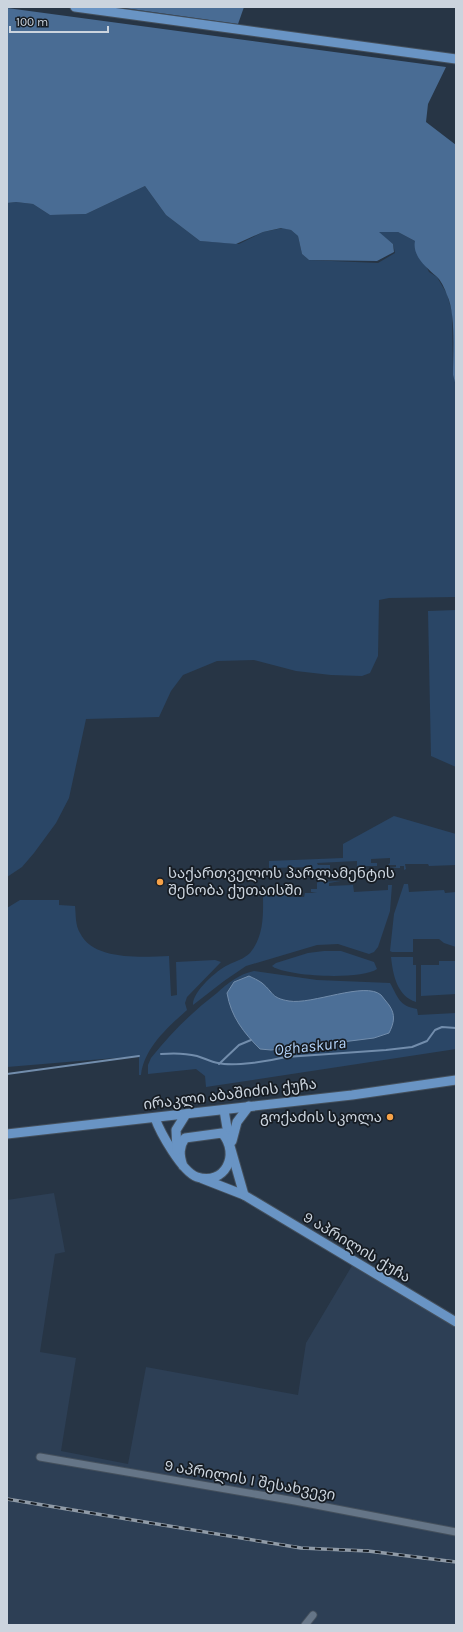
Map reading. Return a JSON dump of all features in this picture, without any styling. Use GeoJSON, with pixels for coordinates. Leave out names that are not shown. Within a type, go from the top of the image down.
{"type":"FeatureCollection","features":[{"type":"Feature","properties":{"kind":"main road"},"geometry":{"type":"LineString","coordinates":[[75,7],[456,59]]}},
{"type":"Feature","properties":{"kind":"main road","name":"ირაკლი აბაშიძის ქუჩა"},"geometry":{"type":"LineString","coordinates":[[7,1134],[352,1095],[456,1080]]}},
{"type":"Feature","properties":{"kind":"main road"},"geometry":{"type":"LineString","coordinates":[[230,1146],[237,1122],[249,1106]]}},
{"type":"Feature","properties":{"kind":"main road"},"geometry":{"type":"LineString","coordinates":[[155,1118],[160,1132],[190,1174],[203,1179],[213,1178],[222,1173],[228,1166],[231,1156],[224,1110]]}},
{"type":"Feature","properties":{"kind":"main road"},"geometry":{"type":"LineString","coordinates":[[177,1156],[176,1130],[186,1114]]}},
{"type":"Feature","properties":{"kind":"main road"},"geometry":{"type":"LineString","coordinates":[[183,1166],[180,1159],[180,1151],[185,1138],[222,1133],[230,1146],[244,1196]]}},
{"type":"Feature","properties":{"kind":"main road","name":"9 აპრილის ქუჩა"},"geometry":{"type":"LineString","coordinates":[[203,1179],[244,1196],[456,1322]]}},
{"type":"Feature","properties":{"kind":"street","name":"9 აპრილის I შესახვევი"},"geometry":{"type":"LineString","coordinates":[[40,1457],[295,1501],[456,1532]]}},
{"type":"Feature","properties":{"kind":"street"},"geometry":{"type":"LineString","coordinates":[[305,1625],[313,1615]]}},
{"type":"Feature","properties":{"kind":"shaded area"},"geometry":{"type":"Polygon","coordinates":[[[117,7],[244,7],[238,24],[117,7]]]}},
{"type":"Feature","properties":{"kind":"shaded area"},"geometry":{"type":"Polygon","coordinates":[[[7,8],[446,67],[428,104],[426,122],[456,145],[456,386],[453,375],[453,323],[450,303],[440,280],[424,265],[418,256],[415,241],[398,232],[379,232],[393,244],[394,252],[377,261],[309,260],[302,254],[298,236],[291,230],[281,228],[263,232],[236,244],[200,241],[166,215],[145,186],[86,214],[50,215],[33,204],[16,202],[7,203],[7,8]]]}},
{"type":"Feature","properties":{"kind":"shaded area"},"geometry":{"type":"Polygon","coordinates":[[[145,186],[166,215],[200,241],[239,244],[263,232],[283,228],[291,230],[298,236],[302,254],[309,260],[378,263],[395,253],[393,244],[378,232],[398,232],[415,241],[429,272],[437,277],[447,294],[452,312],[453,375],[456,385],[456,597],[389,598],[379,600],[378,656],[370,673],[362,676],[331,675],[296,671],[254,660],[217,661],[183,675],[171,691],[159,717],[86,719],[69,798],[56,823],[34,853],[22,867],[7,877],[7,203],[16,202],[33,204],[50,215],[86,214],[145,186]]]}},
{"type":"Feature","properties":{"kind":"shaded area"},"geometry":{"type":"Polygon","coordinates":[[[456,610],[456,767],[431,756],[428,611],[456,610]]]}},
{"type":"Feature","properties":{"kind":"shaded area"},"geometry":{"type":"Polygon","coordinates":[[[394,816],[456,834],[456,865],[429,866],[428,864],[405,864],[406,869],[404,870],[404,866],[400,866],[400,868],[390,868],[396,867],[396,865],[388,865],[390,863],[390,858],[371,859],[371,863],[377,863],[377,866],[366,867],[357,867],[357,861],[317,863],[318,865],[330,865],[330,869],[307,869],[307,867],[269,868],[269,861],[343,858],[343,844],[394,816]]]}},
{"type":"Feature","properties":{"kind":"shaded area"},"geometry":{"type":"Polygon","coordinates":[[[341,881],[329,883],[329,886],[353,885],[354,892],[388,890],[388,885],[392,885],[390,911],[378,947],[374,952],[369,954],[338,944],[317,945],[246,966],[193,1005],[196,994],[212,976],[223,968],[245,957],[255,946],[261,931],[263,891],[287,890],[287,897],[304,897],[305,893],[317,893],[311,892],[311,889],[317,889],[317,882],[341,881]]]}},
{"type":"Feature","properties":{"kind":"shaded area"},"geometry":{"type":"Polygon","coordinates":[[[404,884],[408,884],[409,892],[444,890],[445,893],[456,892],[456,947],[444,943],[439,939],[413,939],[413,952],[390,951],[394,914],[404,884]]]}},
{"type":"Feature","properties":{"kind":"shaded area"},"geometry":{"type":"Polygon","coordinates":[[[20,900],[59,900],[59,905],[75,906],[78,930],[86,942],[96,949],[107,953],[133,957],[169,956],[171,996],[177,995],[176,962],[215,960],[221,962],[187,997],[185,1003],[187,1010],[165,1031],[152,1047],[143,1065],[141,1075],[139,1075],[139,1056],[7,1067],[7,908],[20,900]]]}},
{"type":"Feature","properties":{"kind":"shaded area"},"geometry":{"type":"Polygon","coordinates":[[[341,951],[374,962],[377,969],[356,975],[324,976],[293,973],[280,970],[272,966],[276,963],[308,953],[341,951]]]}},
{"type":"Feature","properties":{"kind":"shaded area"},"geometry":{"type":"Polygon","coordinates":[[[391,957],[413,957],[413,965],[416,965],[416,1002],[404,995],[400,990],[393,971],[391,957]]]}},
{"type":"Feature","properties":{"kind":"shaded area"},"geometry":{"type":"Polygon","coordinates":[[[439,961],[456,961],[456,994],[421,996],[421,965],[439,965],[439,961]]]}},
{"type":"Feature","properties":{"kind":"shaded area"},"geometry":{"type":"Polygon","coordinates":[[[254,971],[317,980],[390,983],[397,997],[406,1006],[417,1009],[418,1015],[456,1013],[456,1049],[206,1087],[205,1076],[196,1069],[148,1074],[148,1065],[151,1058],[182,1024],[230,982],[243,974],[254,971]]]}},
{"type":"Feature","properties":{"kind":"shaded area"},"geometry":{"type":"Polygon","coordinates":[[[54,1193],[65,1252],[55,1254],[40,1352],[76,1358],[61,1451],[128,1464],[146,1367],[298,1395],[306,1343],[356,1259],[456,1322],[456,1625],[7,1625],[7,1200],[54,1193]]]}},
{"type":"Feature","properties":{"kind":"water"},"geometry":{"type":"Polygon","coordinates":[[[249,976],[262,983],[276,997],[289,1001],[311,1000],[351,992],[373,991],[381,995],[393,1012],[394,1019],[392,1026],[389,1033],[374,1038],[271,1050],[260,1049],[239,1024],[232,1010],[227,993],[234,982],[249,976]]]}},
{"type":"Feature","properties":{"kind":"waterway","name":"Oghaskura"},"geometry":{"type":"LineString","coordinates":[[161,1054],[188,1054],[218,1063],[242,1064],[286,1057],[412,1047],[427,1041],[435,1030],[442,1027],[456,1028]]}},
{"type":"Feature","properties":{"kind":"waterway"},"geometry":{"type":"LineString","coordinates":[[219,1064],[239,1045],[251,1040]]}},
{"type":"Feature","properties":{"kind":"waterway","name":"Oghaskura"},"geometry":{"type":"LineString","coordinates":[[7,1074],[139,1056]]}},
{"type":"Feature","properties":{"kind":"railway"},"geometry":{"type":"LineString","coordinates":[[7,1499],[301,1548],[368,1551],[456,1562]]}},
{"type":"Feature","properties":{"kind":"place","name":"საქართველოს პარლამენტის შენობა ქუთაისში"},"geometry":{"type":"Point","coordinates":[160,882]}},
{"type":"Feature","properties":{"kind":"place","name":"გოქაძის სკოლა"},"geometry":{"type":"Point","coordinates":[390,1117]}}]}
